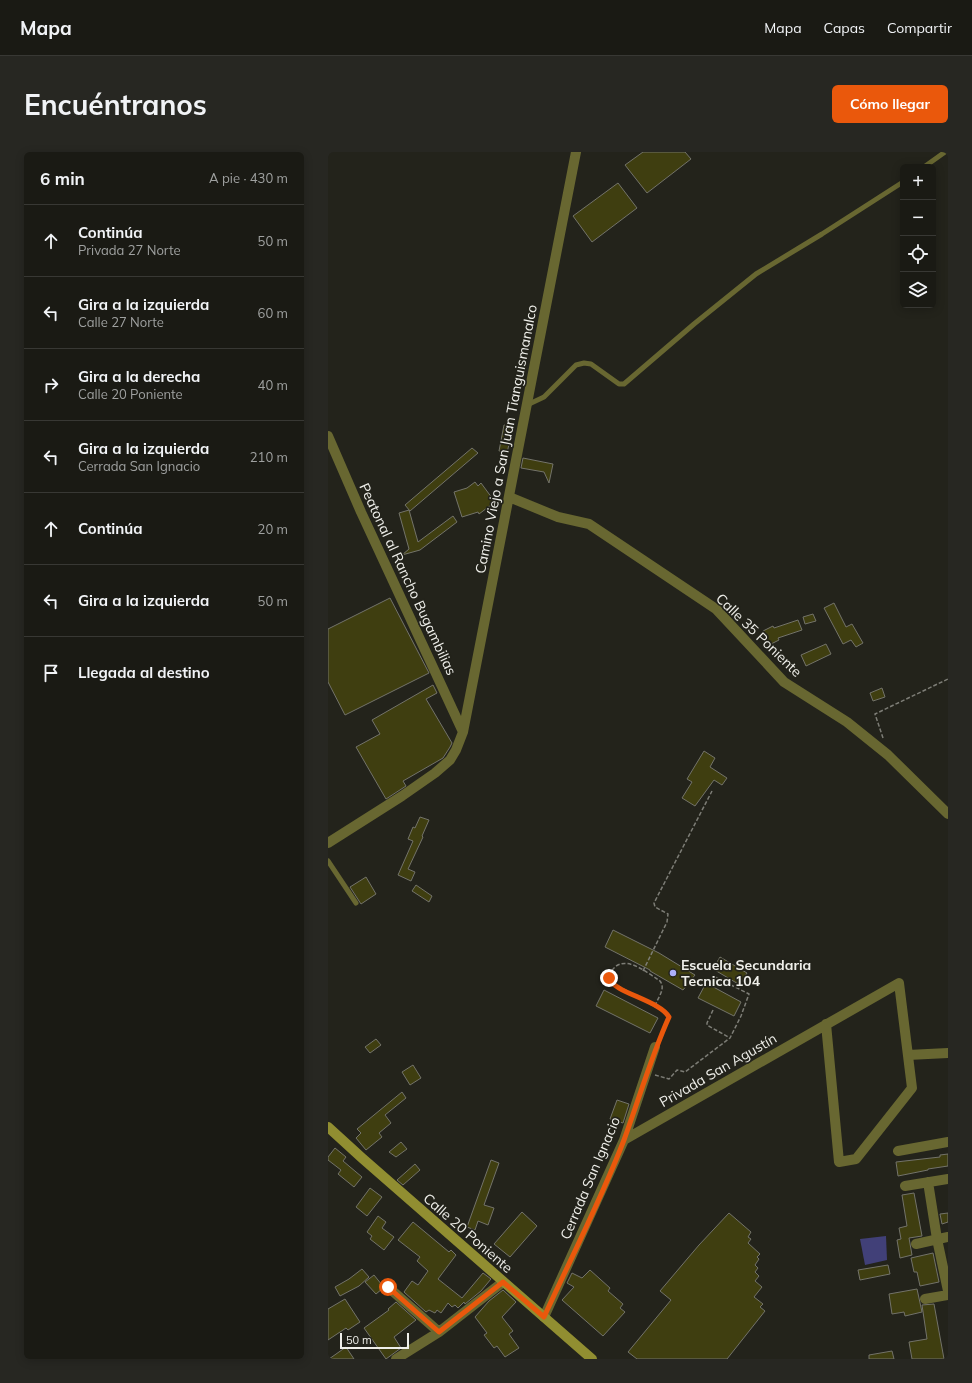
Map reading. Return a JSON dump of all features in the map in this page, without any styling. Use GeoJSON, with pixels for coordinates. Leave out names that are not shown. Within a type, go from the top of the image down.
{"type":"FeatureCollection","features":[{"type":"Feature","properties":{"kind":"main road","name":"Calle 20 Poniente"},"geometry":{"type":"LineString","coordinates":[[328,1127],[592,1359]]}},
{"type":"Feature","properties":{"kind":"street","name":"Camino Viejo a San Juan Tianguismanalco"},"geometry":{"type":"LineString","coordinates":[[328,843],[402,796],[450,760],[456,750],[463,732],[576,152]]}},
{"type":"Feature","properties":{"kind":"street","name":"Peatonal al Rancho Bugambilias"},"geometry":{"type":"LineString","coordinates":[[328,436],[361,512],[463,732]]}},
{"type":"Feature","properties":{"kind":"street","name":"Calle 35 Poniente"},"geometry":{"type":"LineString","coordinates":[[509,497],[558,517],[589,524],[716,609],[784,682],[848,722],[888,755],[948,814]]}},
{"type":"Feature","properties":{"kind":"street","name":"Privada San Agustín"},"geometry":{"type":"LineString","coordinates":[[624,1140],[826,1024],[899,983],[912,1088],[856,1159],[839,1162],[826,1024]]}},
{"type":"Feature","properties":{"kind":"street","name":"Cerrada San Ignacio"},"geometry":{"type":"LineString","coordinates":[[544,1317],[624,1140],[656,1047]]}},
{"type":"Feature","properties":{"kind":"street"},"geometry":{"type":"LineString","coordinates":[[908,1055],[948,1053]]}},
{"type":"Feature","properties":{"kind":"street"},"geometry":{"type":"LineString","coordinates":[[898,1151],[948,1142]]}},
{"type":"Feature","properties":{"kind":"street"},"geometry":{"type":"LineString","coordinates":[[905,1186],[948,1178]]}},
{"type":"Feature","properties":{"kind":"street"},"geometry":{"type":"LineString","coordinates":[[928,1182],[937,1239],[948,1290]]}},
{"type":"Feature","properties":{"kind":"street"},"geometry":{"type":"LineString","coordinates":[[916,1244],[948,1237]]}},
{"type":"Feature","properties":{"kind":"street"},"geometry":{"type":"LineString","coordinates":[[396,1359],[439,1332],[503,1282]]}},
{"type":"Feature","properties":{"kind":"street"},"geometry":{"type":"LineString","coordinates":[[388,1287],[439,1332]]}},
{"type":"Feature","properties":{"kind":"street"},"geometry":{"type":"LineString","coordinates":[[925,1299],[948,1295]]}},
{"type":"Feature","properties":{"kind":"lane"},"geometry":{"type":"LineString","coordinates":[[928,164],[945,152]]}},
{"type":"Feature","properties":{"kind":"lane"},"geometry":{"type":"LineString","coordinates":[[527,405],[544,397],[576,365],[584,363],[591,364],[619,384],[624,384],[694,324],[756,274],[900,184]]}},
{"type":"Feature","properties":{"kind":"lane"},"geometry":{"type":"LineString","coordinates":[[328,861],[356,903]]}},
{"type":"Feature","properties":{"kind":"path"},"geometry":{"type":"LineString","coordinates":[[888,755],[875,714],[948,679]]}},
{"type":"Feature","properties":{"kind":"path"},"geometry":{"type":"LineString","coordinates":[[643,970],[667,922],[668,914],[655,907],[654,903],[712,791]]}},
{"type":"Feature","properties":{"kind":"path"},"geometry":{"type":"LineString","coordinates":[[654,1006],[662,990],[663,985],[660,981],[633,965],[622,962],[613,968],[609,976],[610,980],[616,986],[666,1013],[669,1017],[656,1047]]}},
{"type":"Feature","properties":{"kind":"path"},"geometry":{"type":"LineString","coordinates":[[647,1073],[669,1079],[677,1070],[684,1072],[730,1038],[741,1016],[749,994],[715,977]]}},
{"type":"Feature","properties":{"kind":"path"},"geometry":{"type":"LineString","coordinates":[[713,1010],[707,1025],[730,1038]]}},
{"type":"Feature","properties":{"kind":"shaded area"},"geometry":{"type":"Polygon","coordinates":[[[886,1236],[887,1260],[865,1265],[860,1239],[886,1236]]]}},
{"type":"Feature","properties":{"kind":"building"},"geometry":{"type":"Polygon","coordinates":[[[643,152],[685,152],[691,159],[647,193],[625,165],[643,152]]]}},
{"type":"Feature","properties":{"kind":"building"},"geometry":{"type":"Polygon","coordinates":[[[618,183],[637,208],[592,242],[573,216],[618,183]]]}},
{"type":"Feature","properties":{"kind":"building"},"geometry":{"type":"Polygon","coordinates":[[[504,425],[513,427],[507,453],[499,451],[504,425]]]}},
{"type":"Feature","properties":{"kind":"building"},"geometry":{"type":"Polygon","coordinates":[[[472,448],[478,453],[410,511],[405,505],[472,448]]]}},
{"type":"Feature","properties":{"kind":"building"},"geometry":{"type":"Polygon","coordinates":[[[523,458],[553,464],[549,483],[544,472],[521,468],[523,458]]]}},
{"type":"Feature","properties":{"kind":"building"},"geometry":{"type":"Polygon","coordinates":[[[475,482],[478,486],[481,483],[495,502],[479,514],[478,512],[462,517],[454,492],[467,488],[475,482]]]}},
{"type":"Feature","properties":{"kind":"building"},"geometry":{"type":"Polygon","coordinates":[[[409,510],[418,542],[453,516],[457,522],[420,550],[402,555],[409,549],[399,513],[409,510]]]}},
{"type":"Feature","properties":{"kind":"building"},"geometry":{"type":"Polygon","coordinates":[[[390,598],[429,673],[345,715],[328,682],[328,629],[390,598]]]}},
{"type":"Feature","properties":{"kind":"building"},"geometry":{"type":"Polygon","coordinates":[[[834,603],[846,627],[852,624],[863,643],[856,647],[851,640],[843,644],[824,608],[834,603]]]}},
{"type":"Feature","properties":{"kind":"building"},"geometry":{"type":"Polygon","coordinates":[[[813,614],[816,621],[805,624],[803,617],[813,614]]]}},
{"type":"Feature","properties":{"kind":"building"},"geometry":{"type":"Polygon","coordinates":[[[798,620],[802,630],[778,638],[779,640],[769,645],[763,631],[773,626],[774,628],[798,620]]]}},
{"type":"Feature","properties":{"kind":"building"},"geometry":{"type":"Polygon","coordinates":[[[826,644],[831,654],[806,666],[801,655],[826,644]]]}},
{"type":"Feature","properties":{"kind":"building"},"geometry":{"type":"Polygon","coordinates":[[[433,685],[437,693],[426,699],[452,743],[443,758],[403,781],[406,786],[386,799],[356,747],[380,734],[372,720],[433,685]]]}},
{"type":"Feature","properties":{"kind":"building"},"geometry":{"type":"Polygon","coordinates":[[[882,688],[885,697],[873,701],[870,693],[882,688]]]}},
{"type":"Feature","properties":{"kind":"building"},"geometry":{"type":"Polygon","coordinates":[[[704,751],[715,758],[710,767],[727,778],[722,785],[714,780],[695,806],[682,798],[692,782],[687,779],[704,751]]]}},
{"type":"Feature","properties":{"kind":"building"},"geometry":{"type":"Polygon","coordinates":[[[420,817],[429,820],[408,869],[415,872],[411,881],[398,875],[413,841],[408,839],[413,827],[415,828],[420,817]]]}},
{"type":"Feature","properties":{"kind":"building"},"geometry":{"type":"Polygon","coordinates":[[[366,877],[376,894],[361,904],[350,887],[366,877]]]}},
{"type":"Feature","properties":{"kind":"building"},"geometry":{"type":"Polygon","coordinates":[[[416,885],[432,896],[429,902],[412,891],[416,885]]]}},
{"type":"Feature","properties":{"kind":"building"},"geometry":{"type":"Polygon","coordinates":[[[613,930],[659,953],[695,975],[683,990],[650,970],[605,947],[613,930]]]}},
{"type":"Feature","properties":{"kind":"building"},"geometry":{"type":"Polygon","coordinates":[[[720,957],[747,973],[740,985],[713,969],[720,957]]]}},
{"type":"Feature","properties":{"kind":"building"},"geometry":{"type":"Polygon","coordinates":[[[706,983],[741,1002],[734,1016],[698,998],[706,983]]]}},
{"type":"Feature","properties":{"kind":"building"},"geometry":{"type":"Polygon","coordinates":[[[604,990],[658,1018],[650,1033],[596,1006],[604,990]]]}},
{"type":"Feature","properties":{"kind":"building"},"geometry":{"type":"Polygon","coordinates":[[[376,1039],[381,1045],[370,1053],[365,1047],[376,1039]]]}},
{"type":"Feature","properties":{"kind":"building"},"geometry":{"type":"Polygon","coordinates":[[[413,1065],[421,1078],[410,1085],[402,1072],[413,1065]]]}},
{"type":"Feature","properties":{"kind":"building"},"geometry":{"type":"Polygon","coordinates":[[[402,1092],[406,1098],[385,1115],[391,1123],[379,1133],[382,1137],[366,1150],[356,1138],[361,1133],[357,1129],[402,1092]]]}},
{"type":"Feature","properties":{"kind":"building"},"geometry":{"type":"Polygon","coordinates":[[[617,1100],[629,1104],[623,1123],[610,1119],[617,1100]]]}},
{"type":"Feature","properties":{"kind":"building"},"geometry":{"type":"Polygon","coordinates":[[[401,1142],[407,1149],[396,1157],[389,1152],[401,1142]]]}},
{"type":"Feature","properties":{"kind":"building"},"geometry":{"type":"Polygon","coordinates":[[[335,1148],[346,1157],[343,1161],[362,1177],[354,1187],[338,1174],[341,1170],[328,1160],[328,1157],[335,1148]]]}},
{"type":"Feature","properties":{"kind":"building"},"geometry":{"type":"Polygon","coordinates":[[[948,1154],[948,1166],[898,1176],[896,1162],[940,1157],[940,1155],[948,1154]]]}},
{"type":"Feature","properties":{"kind":"building"},"geometry":{"type":"Polygon","coordinates":[[[491,1160],[499,1163],[484,1205],[494,1208],[488,1225],[478,1221],[475,1230],[467,1227],[491,1160]]]}},
{"type":"Feature","properties":{"kind":"building"},"geometry":{"type":"Polygon","coordinates":[[[415,1164],[420,1170],[403,1185],[397,1180],[415,1164]]]}},
{"type":"Feature","properties":{"kind":"building"},"geometry":{"type":"Polygon","coordinates":[[[370,1188],[382,1197],[367,1216],[356,1207],[370,1188]]]}},
{"type":"Feature","properties":{"kind":"building"},"geometry":{"type":"Polygon","coordinates":[[[914,1193],[922,1236],[909,1238],[912,1255],[900,1258],[897,1240],[901,1239],[899,1228],[907,1226],[902,1195],[914,1193]]]}},
{"type":"Feature","properties":{"kind":"building"},"geometry":{"type":"Polygon","coordinates":[[[522,1212],[537,1226],[510,1257],[494,1244],[522,1212]]]}},
{"type":"Feature","properties":{"kind":"building"},"geometry":{"type":"Polygon","coordinates":[[[729,1213],[751,1232],[748,1237],[751,1239],[748,1243],[760,1254],[757,1257],[759,1259],[755,1265],[758,1268],[755,1272],[759,1276],[755,1281],[762,1287],[754,1297],[763,1304],[760,1307],[765,1311],[727,1359],[637,1359],[628,1352],[671,1300],[660,1291],[699,1245],[729,1213]]]}},
{"type":"Feature","properties":{"kind":"building"},"geometry":{"type":"Polygon","coordinates":[[[948,1213],[948,1222],[942,1224],[940,1214],[948,1213]]]}},
{"type":"Feature","properties":{"kind":"building"},"geometry":{"type":"Polygon","coordinates":[[[378,1216],[386,1222],[382,1228],[394,1237],[384,1250],[370,1239],[372,1236],[367,1232],[378,1216]]]}},
{"type":"Feature","properties":{"kind":"building"},"geometry":{"type":"Polygon","coordinates":[[[413,1222],[449,1252],[451,1250],[456,1255],[438,1279],[462,1298],[483,1273],[491,1279],[481,1291],[465,1304],[464,1302],[458,1308],[455,1305],[452,1307],[448,1303],[441,1313],[437,1310],[435,1313],[429,1310],[426,1312],[404,1292],[412,1281],[418,1285],[428,1271],[417,1261],[420,1257],[398,1240],[413,1222]]]}},
{"type":"Feature","properties":{"kind":"building"},"geometry":{"type":"Polygon","coordinates":[[[933,1253],[939,1282],[920,1286],[917,1272],[914,1272],[911,1258],[933,1253]]]}},
{"type":"Feature","properties":{"kind":"building"},"geometry":{"type":"Polygon","coordinates":[[[888,1265],[890,1274],[860,1280],[858,1270],[888,1265]]]}},
{"type":"Feature","properties":{"kind":"building"},"geometry":{"type":"Polygon","coordinates":[[[362,1269],[369,1277],[359,1286],[340,1296],[335,1287],[362,1269]]]}},
{"type":"Feature","properties":{"kind":"building"},"geometry":{"type":"Polygon","coordinates":[[[590,1270],[610,1288],[608,1291],[623,1304],[620,1308],[625,1312],[603,1336],[562,1300],[574,1287],[567,1283],[572,1273],[582,1278],[590,1270]]]}},
{"type":"Feature","properties":{"kind":"building"},"geometry":{"type":"Polygon","coordinates":[[[374,1275],[382,1285],[382,1289],[376,1294],[365,1282],[374,1275]]]}},
{"type":"Feature","properties":{"kind":"building"},"geometry":{"type":"Polygon","coordinates":[[[917,1289],[922,1312],[905,1316],[904,1312],[892,1314],[889,1294],[917,1289]]]}},
{"type":"Feature","properties":{"kind":"building"},"geometry":{"type":"Polygon","coordinates":[[[503,1290],[516,1302],[502,1317],[513,1331],[509,1334],[519,1348],[505,1357],[497,1346],[494,1348],[484,1335],[487,1333],[475,1317],[489,1301],[503,1290]]]}},
{"type":"Feature","properties":{"kind":"building"},"geometry":{"type":"Polygon","coordinates":[[[345,1299],[360,1322],[348,1330],[346,1328],[328,1340],[328,1309],[345,1299]]]}},
{"type":"Feature","properties":{"kind":"building"},"geometry":{"type":"Polygon","coordinates":[[[396,1302],[416,1320],[394,1337],[401,1348],[386,1359],[364,1328],[389,1310],[388,1309],[396,1302]]]}},
{"type":"Feature","properties":{"kind":"building"},"geometry":{"type":"Polygon","coordinates":[[[934,1304],[944,1359],[912,1359],[909,1342],[927,1339],[922,1305],[934,1304]]]}},
{"type":"Feature","properties":{"kind":"building"},"geometry":{"type":"Polygon","coordinates":[[[346,1347],[354,1359],[329,1359],[346,1347]]]}},
{"type":"Feature","properties":{"kind":"building"},"geometry":{"type":"Polygon","coordinates":[[[892,1351],[894,1359],[869,1359],[869,1355],[892,1351]]]}},
{"type":"Feature","properties":{"kind":"place","name":"Escuela Secundaria Tecnica 104"},"geometry":{"type":"Point","coordinates":[673,973]}},
{"type":"Feature","properties":{"kind":"route"},"geometry":{"type":"LineString","coordinates":[[388,1287],[439,1332],[503,1282],[544,1317],[624,1140],[656,1047],[669,1017],[666,1013],[616,986],[609,978]]}}]}
